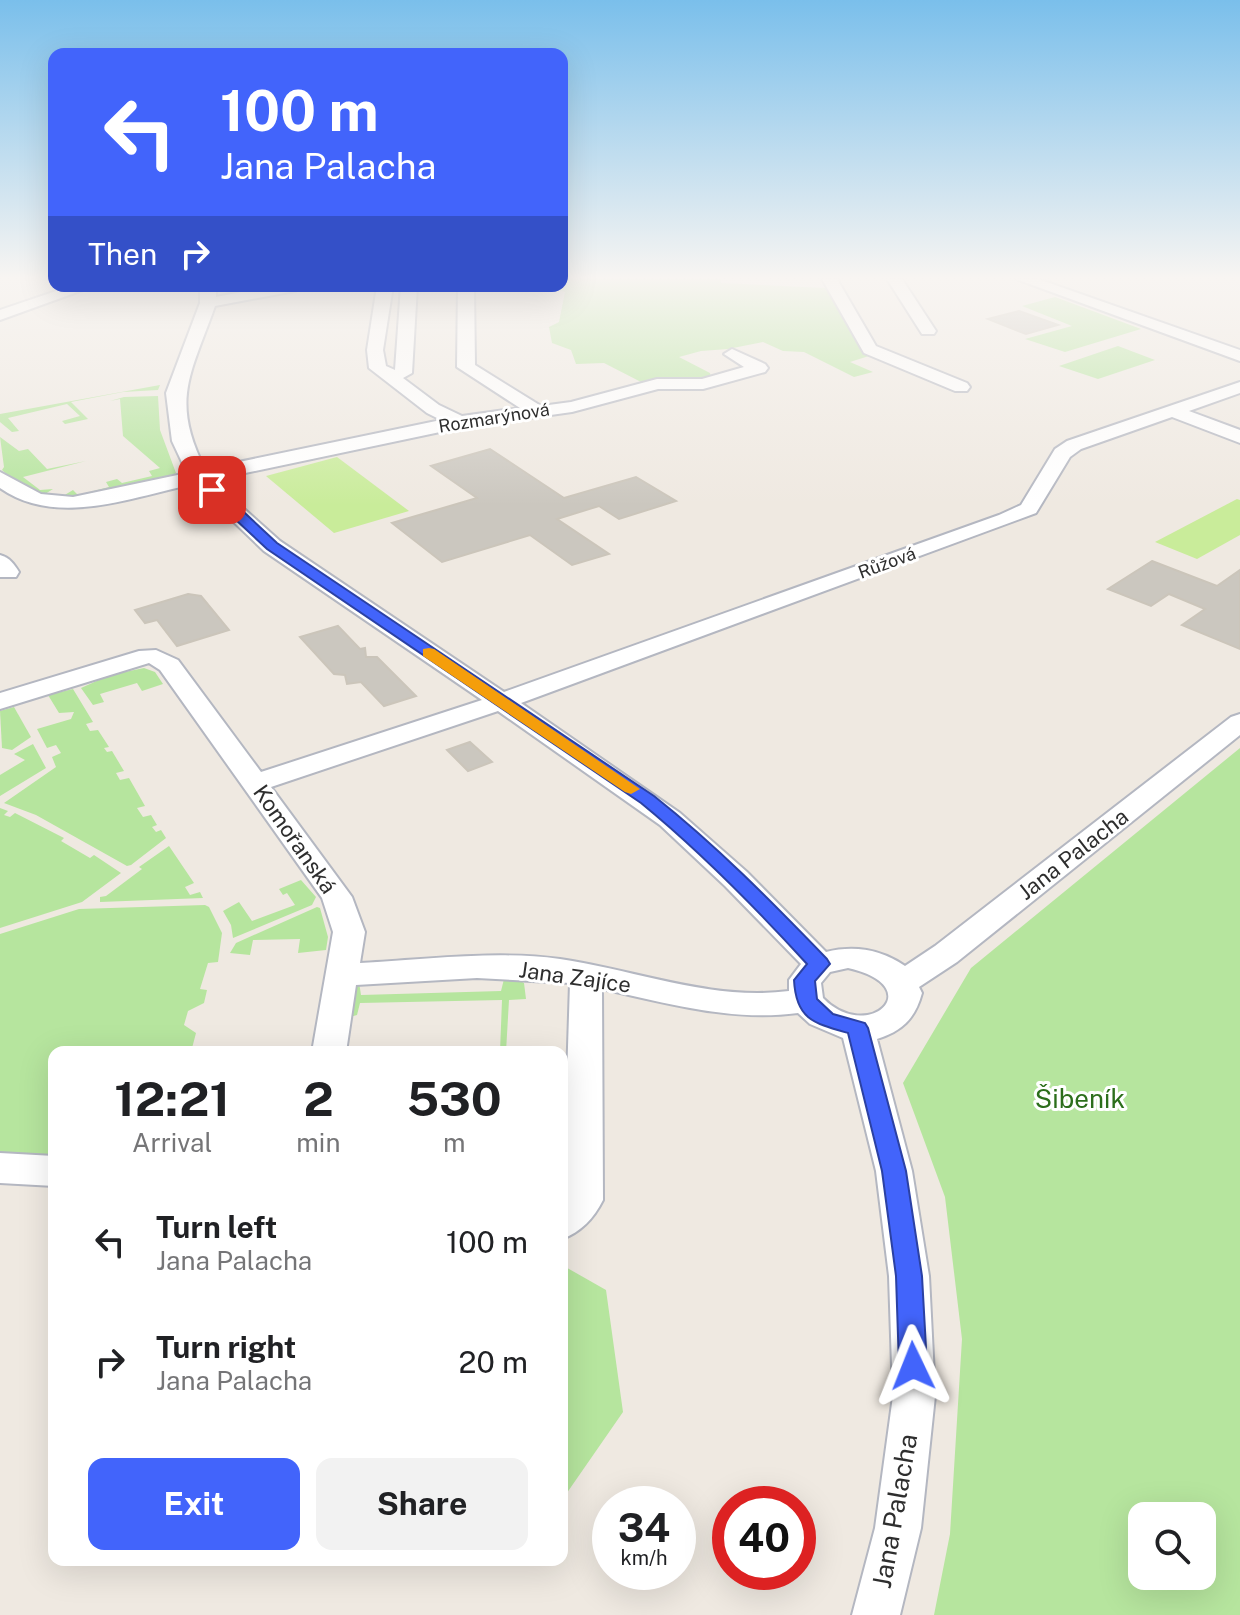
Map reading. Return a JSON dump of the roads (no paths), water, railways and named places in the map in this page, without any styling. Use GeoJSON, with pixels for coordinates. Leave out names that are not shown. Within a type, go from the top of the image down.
{"type":"FeatureCollection","features":[{"type":"Feature","properties":{"kind":"street"},"geometry":{"type":"LineString","coordinates":[[188,354],[175,393],[181,441],[199,478],[272,546],[647,800],[697,839],[819,964]]}},
{"type":"Feature","properties":{"kind":"street"},"geometry":{"type":"LineString","coordinates":[[376,354],[378,368],[433,409],[459,422]]}},
{"type":"Feature","properties":{"kind":"street"},"geometry":{"type":"LineString","coordinates":[[390,377],[403,373],[404,354]]}},
{"type":"Feature","properties":{"kind":"street"},"geometry":{"type":"LineString","coordinates":[[466,354],[466,367],[537,411]]}},
{"type":"Feature","properties":{"kind":"street","name":"Rozmarýnová"},"geometry":{"type":"LineString","coordinates":[[0,478],[24,497],[44,503],[73,503],[459,422],[582,404],[657,384],[703,384],[759,368],[733,354]]}},
{"type":"Feature","properties":{"kind":"street"},"geometry":{"type":"LineString","coordinates":[[883,354],[961,387]]}},
{"type":"Feature","properties":{"kind":"street","name":"Růžová"},"geometry":{"type":"LineString","coordinates":[[255,783],[722,624],[1029,509],[1062,453],[1074,445],[1240,387]]}},
{"type":"Feature","properties":{"kind":"street"},"geometry":{"type":"LineString","coordinates":[[1171,410],[1240,437]]}},
{"type":"Feature","properties":{"kind":"street","name":"Komořanská"},"geometry":{"type":"LineString","coordinates":[[0,701],[148,656],[169,665],[337,897],[349,932],[330,1046]]}},
{"type":"Feature","properties":{"kind":"street","name":"Jana Palacha"},"geometry":{"type":"LineString","coordinates":[[903,982],[946,954],[1240,722]]}},
{"type":"Feature","properties":{"kind":"street"},"geometry":{"type":"LineString","coordinates":[[832,958],[865,958],[894,972],[903,982],[907,994],[899,1015],[874,1027],[857,1028],[826,1019],[813,1010],[806,1000],[805,980],[819,964],[832,958]]}},
{"type":"Feature","properties":{"kind":"street","name":"Jana Zajíce"},"geometry":{"type":"LineString","coordinates":[[343,975],[501,968],[558,970],[742,1004],[783,1005],[806,1000]]}},
{"type":"Feature","properties":{"kind":"street"},"geometry":{"type":"LineString","coordinates":[[568,1217],[584,1200],[586,976]]}},
{"type":"Feature","properties":{"kind":"street","name":"Jana Palacha"},"geometry":{"type":"LineString","coordinates":[[857,1028],[894,1171],[909,1276],[914,1396],[898,1528],[876,1615]]}},
{"type":"Feature","properties":{"kind":"street"},"geometry":{"type":"LineString","coordinates":[[0,1168],[48,1171]]}},
{"type":"Feature","properties":{"kind":"park label","name":"Šibeník"},"geometry":{"type":"Point","coordinates":[1080,1099]}}]}
